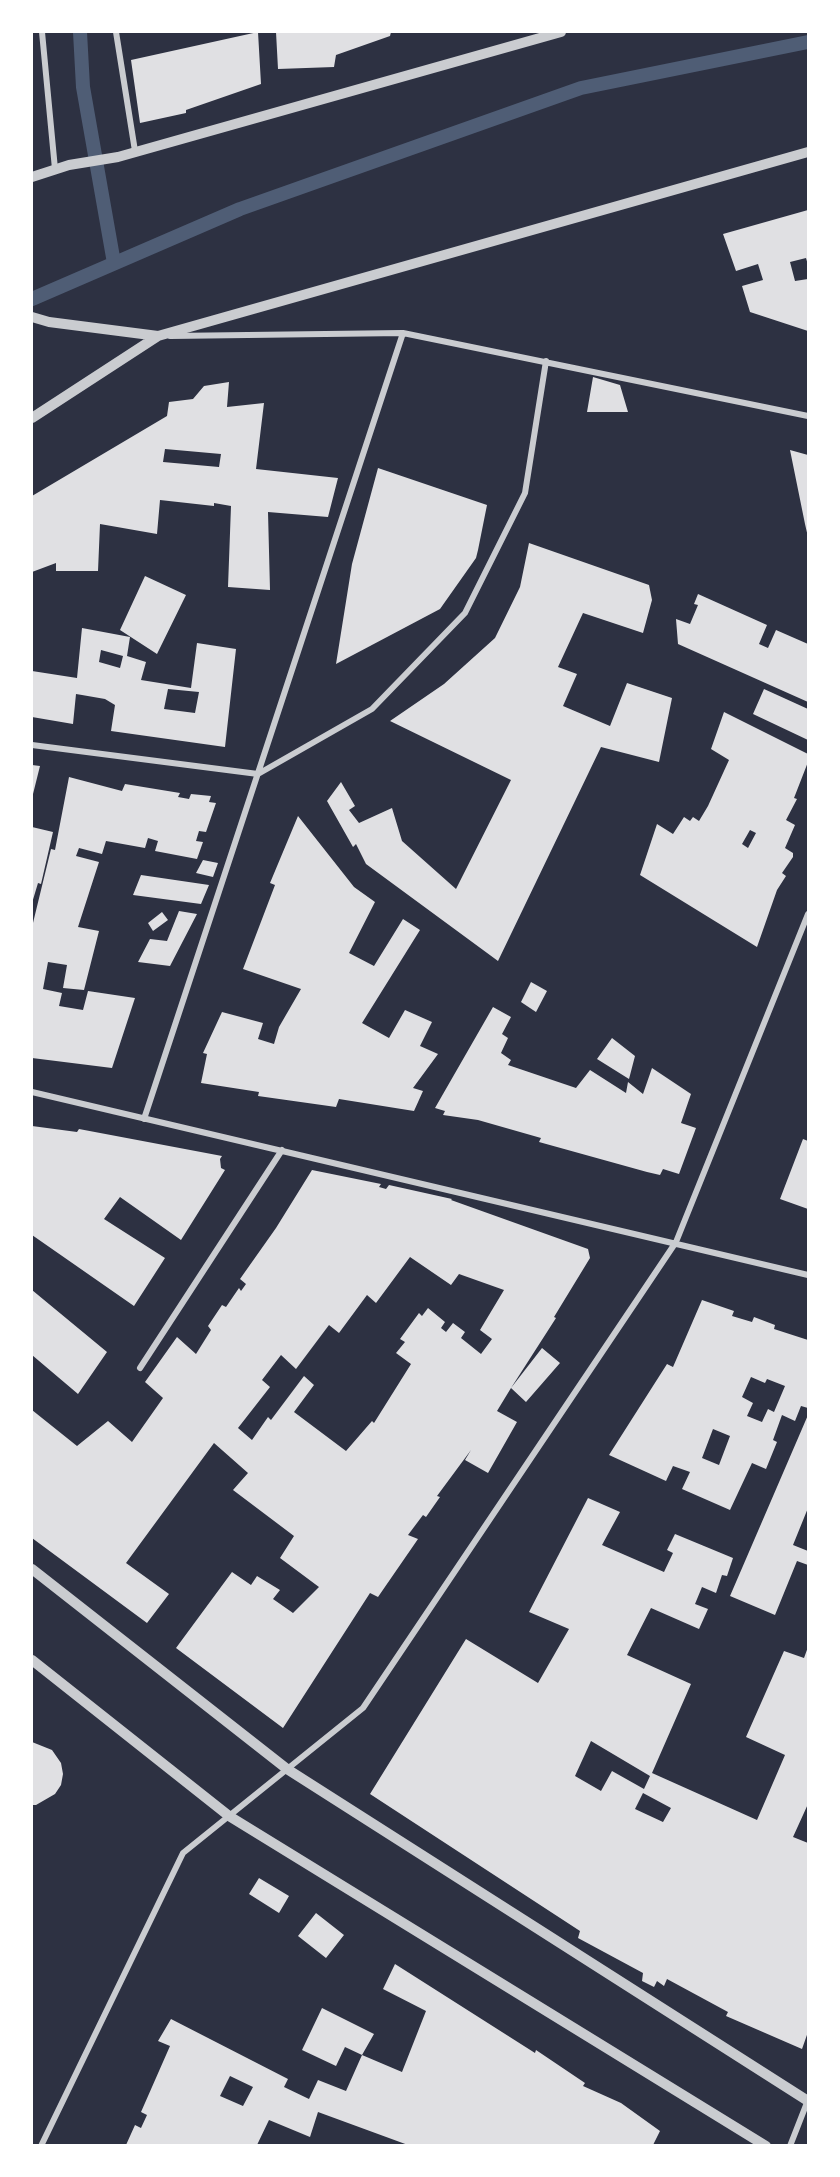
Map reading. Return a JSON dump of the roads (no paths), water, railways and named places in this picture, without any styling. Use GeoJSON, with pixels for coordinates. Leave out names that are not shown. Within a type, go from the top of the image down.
{"type":"FeatureCollection","features":[{"type":"Feature","properties":{"kind":"street"},"geometry":{"type":"LineString","coordinates":[[42,32],[55,169]]}},
{"type":"Feature","properties":{"kind":"street"},"geometry":{"type":"LineString","coordinates":[[117,32],[135,151]]}},
{"type":"Feature","properties":{"kind":"street"},"geometry":{"type":"LineString","coordinates":[[32,177],[69,165],[118,157],[561,32]]}},
{"type":"Feature","properties":{"kind":"street"},"geometry":{"type":"LineString","coordinates":[[32,418],[158,336],[808,152]]}},
{"type":"Feature","properties":{"kind":"street"},"geometry":{"type":"LineString","coordinates":[[32,317],[50,322],[158,336],[403,333],[808,417]]}},
{"type":"Feature","properties":{"kind":"street"},"geometry":{"type":"LineString","coordinates":[[144,1119],[403,333]]}},
{"type":"Feature","properties":{"kind":"street"},"geometry":{"type":"LineString","coordinates":[[32,746],[258,774],[372,709],[465,613],[525,493],[546,361]]}},
{"type":"Feature","properties":{"kind":"street"},"geometry":{"type":"LineString","coordinates":[[40,2145],[183,1853],[363,1708],[676,1242],[808,914]]}},
{"type":"Feature","properties":{"kind":"street"},"geometry":{"type":"LineString","coordinates":[[32,1092],[676,1242],[808,1275]]}},
{"type":"Feature","properties":{"kind":"street"},"geometry":{"type":"LineString","coordinates":[[140,1368],[282,1150]]}},
{"type":"Feature","properties":{"kind":"street"},"geometry":{"type":"LineString","coordinates":[[32,1569],[287,1769],[808,2100],[790,2145]]}},
{"type":"Feature","properties":{"kind":"street"},"geometry":{"type":"LineString","coordinates":[[32,1660],[229,1816],[766,2145]]}},
{"type":"Feature","properties":{"kind":"waterway"},"geometry":{"type":"LineString","coordinates":[[80,32],[83,87],[114,263]]}},
{"type":"Feature","properties":{"kind":"waterway"},"geometry":{"type":"LineString","coordinates":[[32,299],[240,209],[581,88],[808,42]]}}]}
